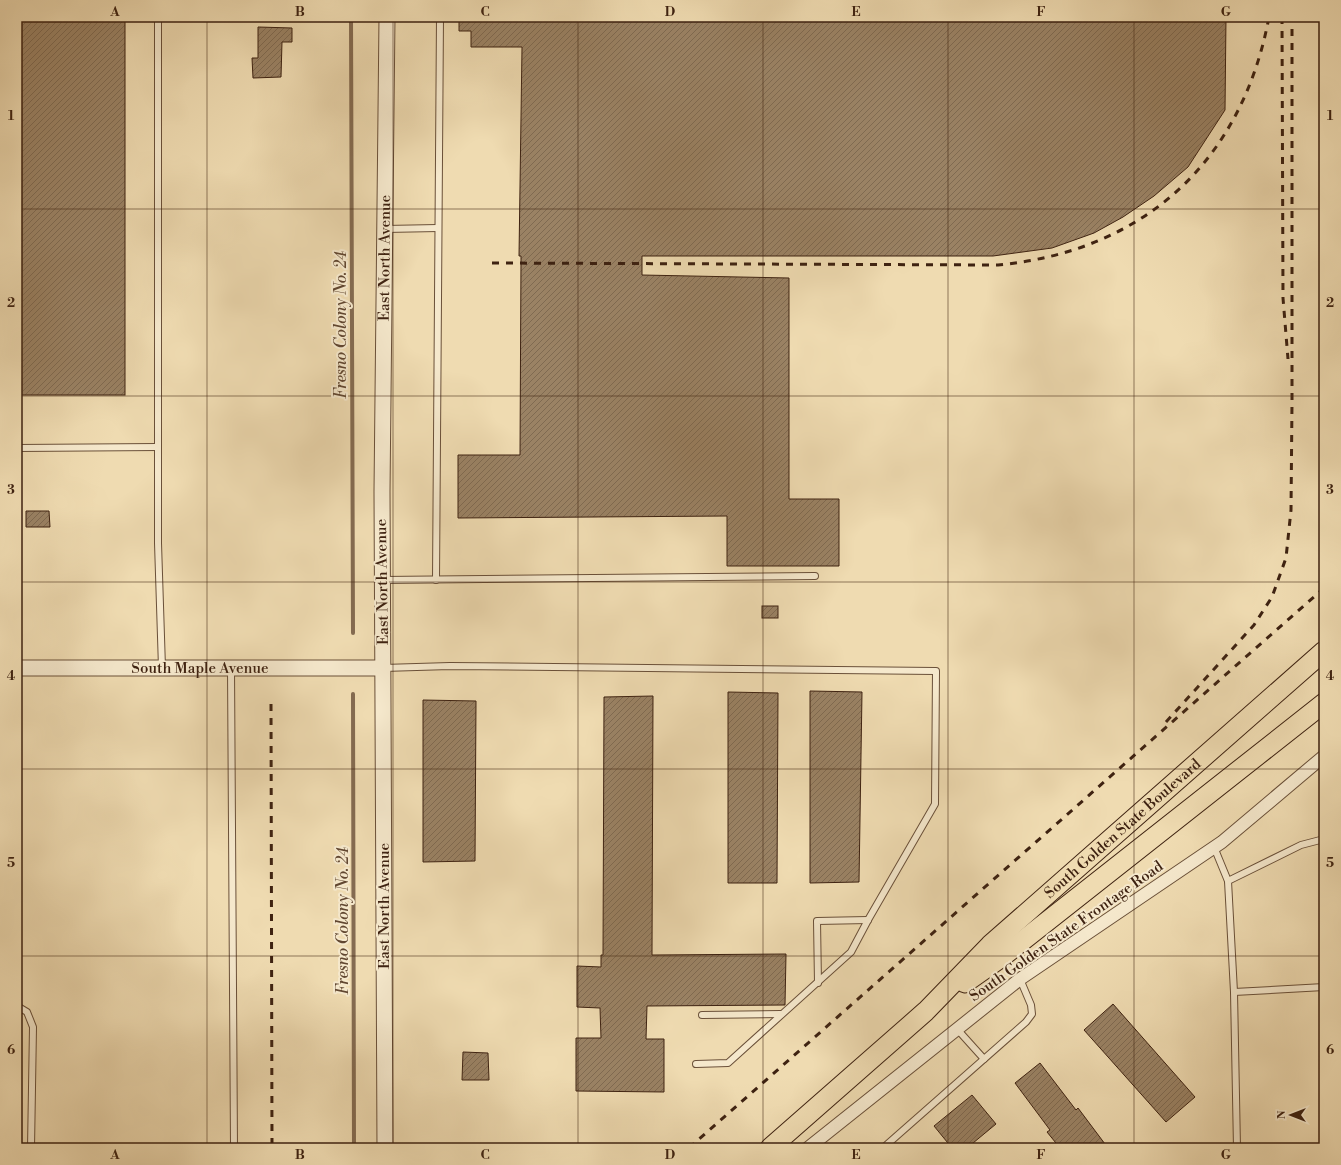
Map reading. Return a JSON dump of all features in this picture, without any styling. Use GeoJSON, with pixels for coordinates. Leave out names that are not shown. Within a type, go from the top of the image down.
{"type":"FeatureCollection","features":[{"type":"Feature","properties":{"kind":"main road","name":"South Golden State Boulevard"},"geometry":{"type":"LineString","coordinates":[[770,1148],[926,1011],[990,945],[1324,651]]}},
{"type":"Feature","properties":{"kind":"main road","name":"South Golden State Boulevard"},"geometry":{"type":"LineString","coordinates":[[926,1011],[1002,957],[1324,703]]}},
{"type":"Feature","properties":{"kind":"street","name":"East North Avenue"},"geometry":{"type":"LineString","coordinates":[[385,1148],[382,580],[387,17]]}},
{"type":"Feature","properties":{"kind":"street","name":"South Maple Avenue"},"geometry":{"type":"LineString","coordinates":[[17,668],[383,668]]}},
{"type":"Feature","properties":{"kind":"street","name":"South Golden State Frontage Road"},"geometry":{"type":"LineString","coordinates":[[808,1148],[1020,979],[1214,848],[1324,756]]}},
{"type":"Feature","properties":{"kind":"lane"},"geometry":{"type":"LineString","coordinates":[[158,17],[158,543],[162,668]]}},
{"type":"Feature","properties":{"kind":"lane"},"geometry":{"type":"LineString","coordinates":[[436,580],[440,17]]}},
{"type":"Feature","properties":{"kind":"lane"},"geometry":{"type":"LineString","coordinates":[[384,229],[438,228]]}},
{"type":"Feature","properties":{"kind":"lane"},"geometry":{"type":"LineString","coordinates":[[17,448],[158,447]]}},
{"type":"Feature","properties":{"kind":"lane"},"geometry":{"type":"LineString","coordinates":[[382,580],[815,576]]}},
{"type":"Feature","properties":{"kind":"lane"},"geometry":{"type":"LineString","coordinates":[[383,668],[458,666],[936,671],[935,804],[868,920],[852,952],[728,1063],[696,1064]]}},
{"type":"Feature","properties":{"kind":"lane"},"geometry":{"type":"LineString","coordinates":[[231,668],[234,1148]]}},
{"type":"Feature","properties":{"kind":"lane"},"geometry":{"type":"LineString","coordinates":[[1228,881],[1301,844],[1324,839]]}},
{"type":"Feature","properties":{"kind":"lane"},"geometry":{"type":"LineString","coordinates":[[1214,848],[1228,881],[1234,992],[1237,1148]]}},
{"type":"Feature","properties":{"kind":"lane"},"geometry":{"type":"LineString","coordinates":[[818,983],[817,920],[868,920]]}},
{"type":"Feature","properties":{"kind":"lane"},"geometry":{"type":"LineString","coordinates":[[884,1148],[1026,1022],[1032,1014],[1031,1004],[1020,979]]}},
{"type":"Feature","properties":{"kind":"lane"},"geometry":{"type":"LineString","coordinates":[[1234,992],[1324,987]]}},
{"type":"Feature","properties":{"kind":"lane"},"geometry":{"type":"LineString","coordinates":[[17,1006],[27,1012],[33,1027],[31,1148]]}},
{"type":"Feature","properties":{"kind":"lane"},"geometry":{"type":"LineString","coordinates":[[702,1015],[781,1014]]}},
{"type":"Feature","properties":{"kind":"lane"},"geometry":{"type":"LineString","coordinates":[[957,1028],[984,1059]]}},
{"type":"Feature","properties":{"kind":"building"},"geometry":{"type":"Polygon","coordinates":[[[17,17],[125,17],[125,395],[17,395],[17,17]]]}},
{"type":"Feature","properties":{"kind":"building"},"geometry":{"type":"Polygon","coordinates":[[[459,17],[1226,17],[1225,110],[1188,167],[1154,196],[1123,217],[1094,233],[1052,248],[993,256],[642,256],[642,275],[789,278],[789,499],[839,499],[839,566],[727,566],[727,516],[458,518],[458,455],[520,455],[521,256],[519,256],[522,47],[471,47],[471,31],[459,31],[459,17]]]}},
{"type":"Feature","properties":{"kind":"building"},"geometry":{"type":"Polygon","coordinates":[[[258,27],[292,28],[292,42],[282,42],[281,77],[253,78],[252,58],[258,58],[258,27]]]}},
{"type":"Feature","properties":{"kind":"building"},"geometry":{"type":"Polygon","coordinates":[[[26,511],[49,511],[50,527],[26,527],[26,511]]]}},
{"type":"Feature","properties":{"kind":"building"},"geometry":{"type":"Polygon","coordinates":[[[762,606],[778,606],[778,618],[762,618],[762,606]]]}},
{"type":"Feature","properties":{"kind":"building"},"geometry":{"type":"Polygon","coordinates":[[[810,691],[862,692],[859,882],[810,883],[810,691]]]}},
{"type":"Feature","properties":{"kind":"building"},"geometry":{"type":"Polygon","coordinates":[[[728,692],[778,693],[777,883],[728,883],[728,692]]]}},
{"type":"Feature","properties":{"kind":"building"},"geometry":{"type":"Polygon","coordinates":[[[653,696],[652,955],[786,954],[785,1005],[647,1006],[646,1039],[664,1039],[664,1092],[576,1091],[576,1038],[601,1038],[600,1008],[577,1007],[577,966],[601,967],[601,955],[603,955],[604,697],[653,696]]]}},
{"type":"Feature","properties":{"kind":"building"},"geometry":{"type":"Polygon","coordinates":[[[423,700],[476,701],[475,861],[423,862],[423,700]]]}},
{"type":"Feature","properties":{"kind":"building"},"geometry":{"type":"Polygon","coordinates":[[[1113,1004],[1195,1097],[1166,1122],[1084,1030],[1113,1004]]]}},
{"type":"Feature","properties":{"kind":"building"},"geometry":{"type":"Polygon","coordinates":[[[463,1052],[488,1053],[489,1080],[462,1080],[463,1052]]]}},
{"type":"Feature","properties":{"kind":"building"},"geometry":{"type":"Polygon","coordinates":[[[1040,1063],[1076,1110],[1078,1108],[1108,1148],[1060,1148],[1047,1132],[1050,1130],[1015,1083],[1040,1063]]]}},
{"type":"Feature","properties":{"kind":"building"},"geometry":{"type":"Polygon","coordinates":[[[972,1095],[996,1124],[967,1148],[952,1148],[934,1126],[972,1095]]]}},
{"type":"Feature","properties":{"kind":"waterway","name":"Fresno Colony No. 24"},"geometry":{"type":"LineString","coordinates":[[351,17],[353,633]]}},
{"type":"Feature","properties":{"kind":"waterway","name":"Fresno Colony No. 24"},"geometry":{"type":"LineString","coordinates":[[353,694],[354,1148]]}},
{"type":"Feature","properties":{"kind":"railway"},"geometry":{"type":"LineString","coordinates":[[492,263],[998,265],[1051,256],[1099,241],[1141,218],[1178,190],[1210,155],[1236,115],[1256,68],[1269,17]]}},
{"type":"Feature","properties":{"kind":"railway"},"geometry":{"type":"LineString","coordinates":[[1282,17],[1283,298],[1288,359]]}},
{"type":"Feature","properties":{"kind":"railway"},"geometry":{"type":"LineString","coordinates":[[1166,722],[1254,625],[1272,597],[1286,558],[1291,510],[1292,17]]}},
{"type":"Feature","properties":{"kind":"railway"},"geometry":{"type":"LineString","coordinates":[[689,1148],[1324,588]]}},
{"type":"Feature","properties":{"kind":"railway"},"geometry":{"type":"LineString","coordinates":[[271,704],[272,1148]]}}]}
